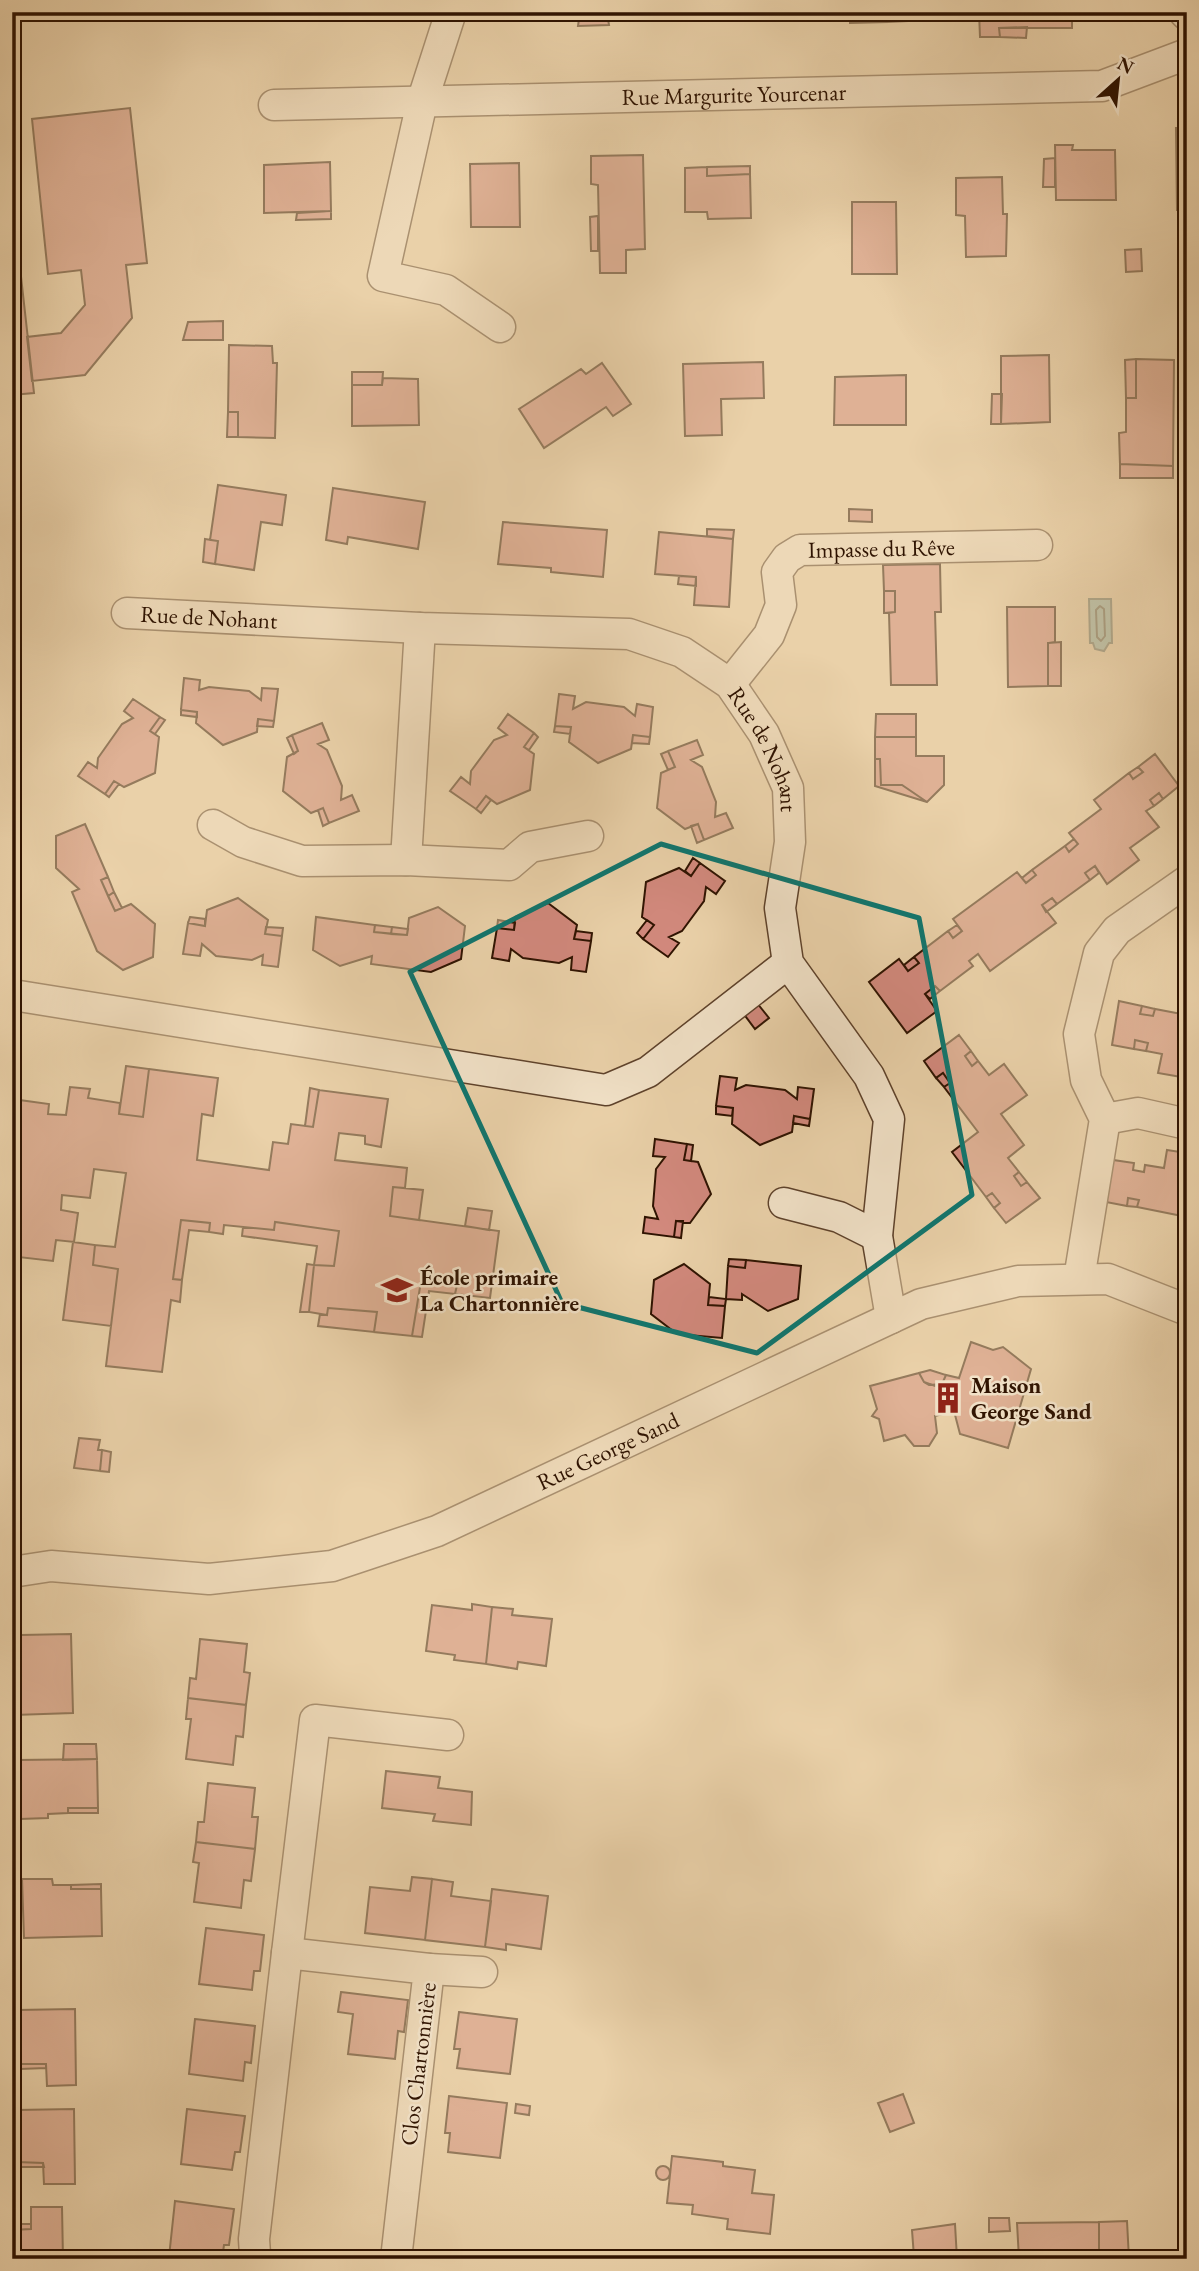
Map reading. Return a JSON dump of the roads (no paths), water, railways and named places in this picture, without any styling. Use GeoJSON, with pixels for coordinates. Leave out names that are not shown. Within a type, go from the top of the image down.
{"type":"FeatureCollection","features":[{"type":"Feature","properties":{"kind":"street"},"geometry":{"type":"LineString","coordinates":[[451,12],[422,102],[383,276],[446,290],[500,327]]}},
{"type":"Feature","properties":{"kind":"street","name":"Rue Margurite Yourcenar"},"geometry":{"type":"LineString","coordinates":[[274,106],[1102,86],[1187,54]]}},
{"type":"Feature","properties":{"kind":"street","name":"Impasse du Rêve"},"geometry":{"type":"LineString","coordinates":[[730,684],[769,635],[781,605],[777,572],[787,558],[800,551],[1037,545]]}},
{"type":"Feature","properties":{"kind":"street","name":"Rue de Nohant"},"geometry":{"type":"LineString","coordinates":[[127,613],[421,628],[629,634],[682,652],[730,684],[764,734],[788,788],[790,842],[780,908],[788,963],[869,1076],[889,1119],[877,1236],[891,1318]]}},
{"type":"Feature","properties":{"kind":"street"},"geometry":{"type":"LineString","coordinates":[[406,860],[421,628]]}},
{"type":"Feature","properties":{"kind":"street"},"geometry":{"type":"LineString","coordinates":[[213,825],[243,842],[302,861],[406,860],[509,866],[530,848],[588,836]]}},
{"type":"Feature","properties":{"kind":"street"},"geometry":{"type":"LineString","coordinates":[[1079,1279],[1105,1119],[1086,1080],[1079,1034],[1099,953],[1117,930],[1187,881]]}},
{"type":"Feature","properties":{"kind":"street"},"geometry":{"type":"LineString","coordinates":[[19,996],[606,1090],[648,1072],[788,963]]}},
{"type":"Feature","properties":{"kind":"street"},"geometry":{"type":"LineString","coordinates":[[1105,1119],[1138,1113],[1187,1124]]}},
{"type":"Feature","properties":{"kind":"street"},"geometry":{"type":"LineString","coordinates":[[784,1203],[839,1217],[877,1236]]}},
{"type":"Feature","properties":{"kind":"street","name":"Rue George Sand"},"geometry":{"type":"LineString","coordinates":[[12,1572],[51,1566],[209,1579],[332,1566],[437,1531],[920,1304],[1018,1281],[1108,1279],[1187,1310]]}},
{"type":"Feature","properties":{"kind":"street"},"geometry":{"type":"LineString","coordinates":[[257,2259],[254,2239],[314,1720],[448,1735]]}},
{"type":"Feature","properties":{"kind":"street","name":"Clos Chartonnière"},"geometry":{"type":"LineString","coordinates":[[287,1952],[429,1969],[396,2259]]}},
{"type":"Feature","properties":{"kind":"street"},"geometry":{"type":"LineString","coordinates":[[429,1969],[482,1972]]}},
{"type":"Feature","properties":{"kind":"water"},"geometry":{"type":"Polygon","coordinates":[[[1089,599],[1111,599],[1112,643],[1109,643],[1104,651],[1095,649],[1093,643],[1090,643],[1089,599]]]}},
{"type":"Feature","properties":{"kind":"place","name":"École primaire La Chartonnière"},"geometry":{"type":"Point","coordinates":[397,1290]}},
{"type":"Feature","properties":{"kind":"place","name":"Maison George Sand"},"geometry":{"type":"Point","coordinates":[948,1398]}}]}
